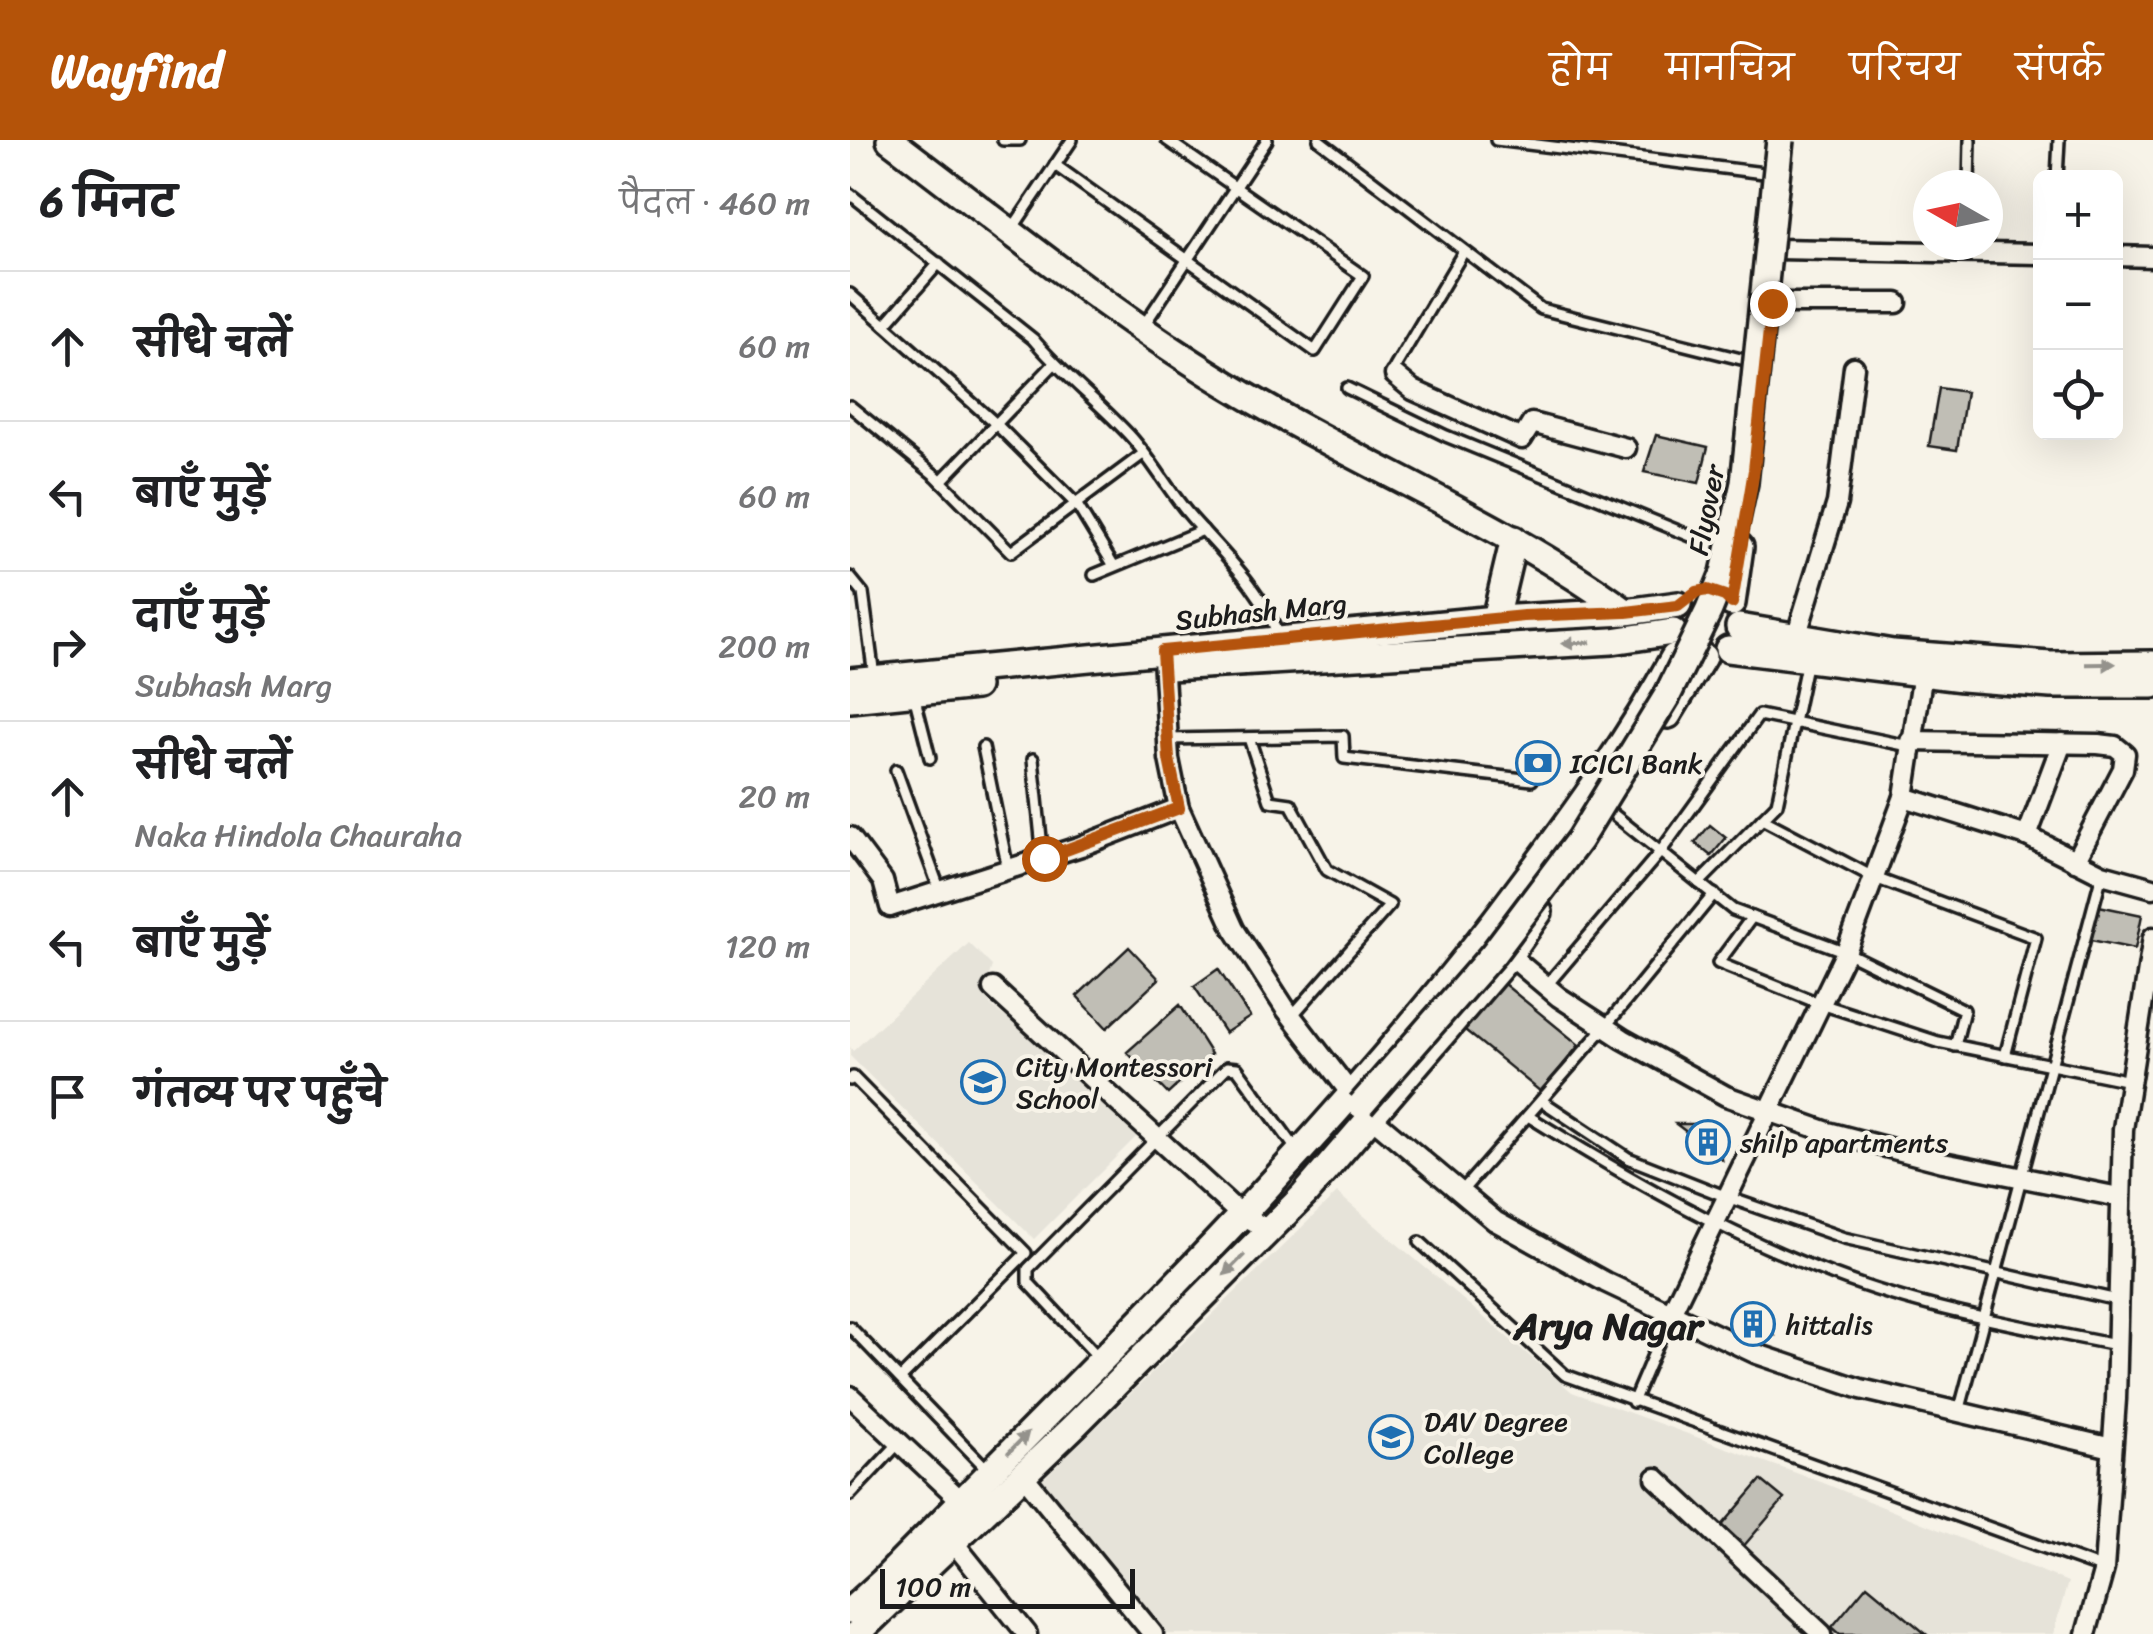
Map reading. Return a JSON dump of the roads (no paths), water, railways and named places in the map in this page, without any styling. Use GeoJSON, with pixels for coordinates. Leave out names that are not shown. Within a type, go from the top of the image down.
{"type":"FeatureCollection","features":[{"type":"Feature","properties":{"kind":"main road"},"geometry":{"type":"LineString","coordinates":[[1709,636],[1754,470],[1778,248],[1776,175],[1770,140]]}},
{"type":"Feature","properties":{"kind":"main road","name":"Flyover"},"geometry":{"type":"LineString","coordinates":[[1303,1151],[1339,1129],[1361,1105],[1493,954],[1579,840],[1667,696],[1710,610],[1724,573],[1744,484],[1780,140]]}},
{"type":"Feature","properties":{"kind":"main road"},"geometry":{"type":"LineString","coordinates":[[1707,590],[1738,471],[1749,361],[1776,175],[1789,140]]}},
{"type":"Feature","properties":{"kind":"main road"},"geometry":{"type":"LineString","coordinates":[[906,148],[1141,329],[1261,405],[1514,539],[1626,612]]}},
{"type":"Feature","properties":{"kind":"main road"},"geometry":{"type":"LineString","coordinates":[[1495,619],[1514,539]]}},
{"type":"Feature","properties":{"kind":"main road"},"geometry":{"type":"LineString","coordinates":[[970,1510],[990,1472],[1303,1151],[1361,1105],[1509,954],[1599,802],[1709,636],[1725,596],[1707,590],[1696,592],[1674,614],[1709,636]]}},
{"type":"Feature","properties":{"kind":"main road","name":"Subhash Marg"},"geometry":{"type":"LineString","coordinates":[[862,680],[1163,659],[1279,640],[1678,606]]}},
{"type":"Feature","properties":{"kind":"main road"},"geometry":{"type":"LineString","coordinates":[[850,699],[1163,659],[1709,636],[1801,648],[1923,672],[2051,685],[2153,685]]}},
{"type":"Feature","properties":{"kind":"main road"},"geometry":{"type":"LineString","coordinates":[[1801,648],[2050,665],[2153,664]]}},
{"type":"Feature","properties":{"kind":"main road"},"geometry":{"type":"LineString","coordinates":[[857,1634],[946,1533],[970,1510],[1023,1475],[1326,1169],[1361,1105],[1486,934],[1599,802]]}},
{"type":"Feature","properties":{"kind":"main road","name":"Flyover"},"geometry":{"type":"LineString","coordinates":[[1326,1169],[1339,1129]]}},
{"type":"Feature","properties":{"kind":"main road"},"geometry":{"type":"LineString","coordinates":[[850,1610],[946,1533]]}},
{"type":"Feature","properties":{"kind":"street"},"geometry":{"type":"LineString","coordinates":[[1778,248],[1913,249]]}},
{"type":"Feature","properties":{"kind":"street"},"geometry":{"type":"LineString","coordinates":[[2003,251],[2033,254]]}},
{"type":"Feature","properties":{"kind":"street"},"geometry":{"type":"LineString","coordinates":[[2123,256],[2153,257]]}},
{"type":"Feature","properties":{"kind":"street"},"geometry":{"type":"LineString","coordinates":[[1772,303],[1896,303]]}},
{"type":"Feature","properties":{"kind":"street"},"geometry":{"type":"LineString","coordinates":[[1801,648],[1837,504],[1854,367]]}},
{"type":"Feature","properties":{"kind":"street"},"geometry":{"type":"LineString","coordinates":[[1395,375],[1413,390],[1522,439],[1532,424],[1626,448]]}},
{"type":"Feature","properties":{"kind":"street"},"geometry":{"type":"LineString","coordinates":[[1163,659],[1168,740],[1179,808],[1234,929],[1291,1017],[1361,1105],[1495,1221],[1606,1282],[1774,1360],[1861,1388],[2112,1448]]}},
{"type":"Feature","properties":{"kind":"street"},"geometry":{"type":"LineString","coordinates":[[1671,1313],[1846,952],[1904,798],[1923,672]]}},
{"type":"Feature","properties":{"kind":"street"},"geometry":{"type":"LineString","coordinates":[[2027,836],[2062,743]]}},
{"type":"Feature","properties":{"kind":"street"},"geometry":{"type":"LineString","coordinates":[[1910,744],[2115,746],[2125,754],[2123,769],[2075,861]]}},
{"type":"Feature","properties":{"kind":"street"},"geometry":{"type":"LineString","coordinates":[[1904,798],[2027,836],[2102,874],[2153,888]]}},
{"type":"Feature","properties":{"kind":"street"},"geometry":{"type":"LineString","coordinates":[[850,838],[883,881],[890,907],[1044,858],[1179,808]]}},
{"type":"Feature","properties":{"kind":"street"},"geometry":{"type":"LineString","coordinates":[[1486,934],[1546,986],[1605,1027],[1726,1096],[1828,1132],[1943,1162],[2119,1197]]}},
{"type":"Feature","properties":{"kind":"street"},"geometry":{"type":"LineString","coordinates":[[2086,1634],[2104,1568],[2112,1448],[2122,1129],[2153,936]]}},
{"type":"Feature","properties":{"kind":"street"},"geometry":{"type":"LineString","coordinates":[[993,988],[1241,1215],[1268,1230]]}},
{"type":"Feature","properties":{"kind":"street"},"geometry":{"type":"LineString","coordinates":[[850,1396],[970,1510]]}},
{"type":"Feature","properties":{"kind":"street"},"geometry":{"type":"LineString","coordinates":[[1023,1475],[1152,1634]]}},
{"type":"Feature","properties":{"kind":"street"},"geometry":{"type":"LineString","coordinates":[[1656,1478],[1822,1634]]}},
{"type":"Feature","properties":{"kind":"street"},"geometry":{"type":"LineString","coordinates":[[946,1533],[1026,1634]]}},
{"type":"Feature","properties":{"kind":"lane"},"geometry":{"type":"LineString","coordinates":[[1003,140],[1020,140]]}},
{"type":"Feature","properties":{"kind":"lane"},"geometry":{"type":"LineString","coordinates":[[1011,231],[1072,140]]}},
{"type":"Feature","properties":{"kind":"lane"},"geometry":{"type":"LineString","coordinates":[[1055,165],[1315,351],[1363,276],[1167,140]]}},
{"type":"Feature","properties":{"kind":"lane"},"geometry":{"type":"LineString","coordinates":[[1141,329],[1267,140]]}},
{"type":"Feature","properties":{"kind":"lane"},"geometry":{"type":"LineString","coordinates":[[1319,140],[1541,309],[1749,361]]}},
{"type":"Feature","properties":{"kind":"lane"},"geometry":{"type":"LineString","coordinates":[[1496,140],[1776,175]]}},
{"type":"Feature","properties":{"kind":"lane"},"geometry":{"type":"LineString","coordinates":[[1969,170],[1970,140]]}},
{"type":"Feature","properties":{"kind":"lane"},"geometry":{"type":"LineString","coordinates":[[2057,170],[2059,140]]}},
{"type":"Feature","properties":{"kind":"lane"},"geometry":{"type":"LineString","coordinates":[[850,194],[1033,338],[1054,364],[1133,440],[1168,490],[1272,617],[1279,640]]}},
{"type":"Feature","properties":{"kind":"lane"},"geometry":{"type":"LineString","coordinates":[[1395,375],[1464,250]]}},
{"type":"Feature","properties":{"kind":"lane"},"geometry":{"type":"LineString","coordinates":[[885,325],[939,263]]}},
{"type":"Feature","properties":{"kind":"lane"},"geometry":{"type":"LineString","coordinates":[[850,294],[996,424],[1078,505],[1114,566]]}},
{"type":"Feature","properties":{"kind":"lane"},"geometry":{"type":"LineString","coordinates":[[941,481],[1054,364]]}},
{"type":"Feature","properties":{"kind":"lane"},"geometry":{"type":"LineString","coordinates":[[1346,388],[1446,436],[1720,548]]}},
{"type":"Feature","properties":{"kind":"lane"},"geometry":{"type":"LineString","coordinates":[[850,406],[941,481],[1011,552],[1143,454]]}},
{"type":"Feature","properties":{"kind":"lane"},"geometry":{"type":"LineString","coordinates":[[1094,574],[1203,530]]}},
{"type":"Feature","properties":{"kind":"lane"},"geometry":{"type":"LineString","coordinates":[[850,578],[863,593],[862,680]]}},
{"type":"Feature","properties":{"kind":"lane"},"geometry":{"type":"LineString","coordinates":[[1699,883],[1777,804],[1794,723],[1801,648]]}},
{"type":"Feature","properties":{"kind":"lane"},"geometry":{"type":"LineString","coordinates":[[914,693],[930,758]]}},
{"type":"Feature","properties":{"kind":"lane"},"geometry":{"type":"LineString","coordinates":[[1546,986],[1660,851],[1759,715],[1910,744]]}},
{"type":"Feature","properties":{"kind":"lane"},"geometry":{"type":"LineString","coordinates":[[1168,740],[1343,736],[1344,758],[1532,780]]}},
{"type":"Feature","properties":{"kind":"lane"},"geometry":{"type":"LineString","coordinates":[[1249,738],[1270,800],[1291,804],[1327,870],[1390,905],[1291,1017]]}},
{"type":"Feature","properties":{"kind":"lane"},"geometry":{"type":"LineString","coordinates":[[983,747],[1008,869]]}},
{"type":"Feature","properties":{"kind":"lane"},"geometry":{"type":"LineString","coordinates":[[1033,759],[1044,858]]}},
{"type":"Feature","properties":{"kind":"lane"},"geometry":{"type":"LineString","coordinates":[[896,770],[940,891]]}},
{"type":"Feature","properties":{"kind":"lane"},"geometry":{"type":"LineString","coordinates":[[1599,802],[1734,910],[1846,952],[1964,1010],[1955,1046]]}},
{"type":"Feature","properties":{"kind":"lane"},"geometry":{"type":"LineString","coordinates":[[1762,819],[1874,878],[2036,938],[2006,1056]]}},
{"type":"Feature","properties":{"kind":"lane"},"geometry":{"type":"LineString","coordinates":[[1959,1412],[2102,874]]}},
{"type":"Feature","properties":{"kind":"lane"},"geometry":{"type":"LineString","coordinates":[[1461,1192],[1714,894]]}},
{"type":"Feature","properties":{"kind":"lane"},"geometry":{"type":"LineString","coordinates":[[1752,917],[1718,963],[1820,1004],[1955,1046],[2130,1081]]}},
{"type":"Feature","properties":{"kind":"lane"},"geometry":{"type":"LineString","coordinates":[[1100,1359],[1028,1282],[1027,1273],[1156,1139],[1233,1066],[1303,1151]]}},
{"type":"Feature","properties":{"kind":"lane"},"geometry":{"type":"LineString","coordinates":[[850,1080],[1026,1253],[901,1378]]}},
{"type":"Feature","properties":{"kind":"lane"},"geometry":{"type":"LineString","coordinates":[[1542,1101],[1628,1158],[1844,1238],[2117,1300]]}},
{"type":"Feature","properties":{"kind":"lane"},"geometry":{"type":"LineString","coordinates":[[1528,1116],[1624,1176],[1714,1224],[1835,1276],[1941,1309],[2116,1346]]}},
{"type":"Feature","properties":{"kind":"lane"},"geometry":{"type":"LineString","coordinates":[[1420,1242],[1565,1375],[2104,1568]]}},
{"type":"Feature","properties":{"kind":"lane"},"geometry":{"type":"LineString","coordinates":[[1634,1402],[1671,1313]]}},
{"type":"Feature","properties":{"kind":"lane"},"geometry":{"type":"LineString","coordinates":[[850,1327],[990,1472]]}},
{"type":"Feature","properties":{"kind":"lane"},"geometry":{"type":"LineString","coordinates":[[850,1496],[900,1443]]}},
{"type":"Feature","properties":{"kind":"place","name":"ICICI Bank"},"geometry":{"type":"Point","coordinates":[1538,763]}},
{"type":"Feature","properties":{"kind":"place","name":"City Montessori School"},"geometry":{"type":"Point","coordinates":[983,1082]}},
{"type":"Feature","properties":{"kind":"place","name":"shilp apartments"},"geometry":{"type":"Point","coordinates":[1708,1142]}},
{"type":"Feature","properties":{"kind":"place","name":"hittalis"},"geometry":{"type":"Point","coordinates":[1753,1324]}},
{"type":"Feature","properties":{"kind":"place","name":"DAV Degree College"},"geometry":{"type":"Point","coordinates":[1391,1437]}},
{"type":"Feature","properties":{"kind":"district","name":"Arya Nagar"},"geometry":{"type":"Point","coordinates":[1608,1326]}}]}
